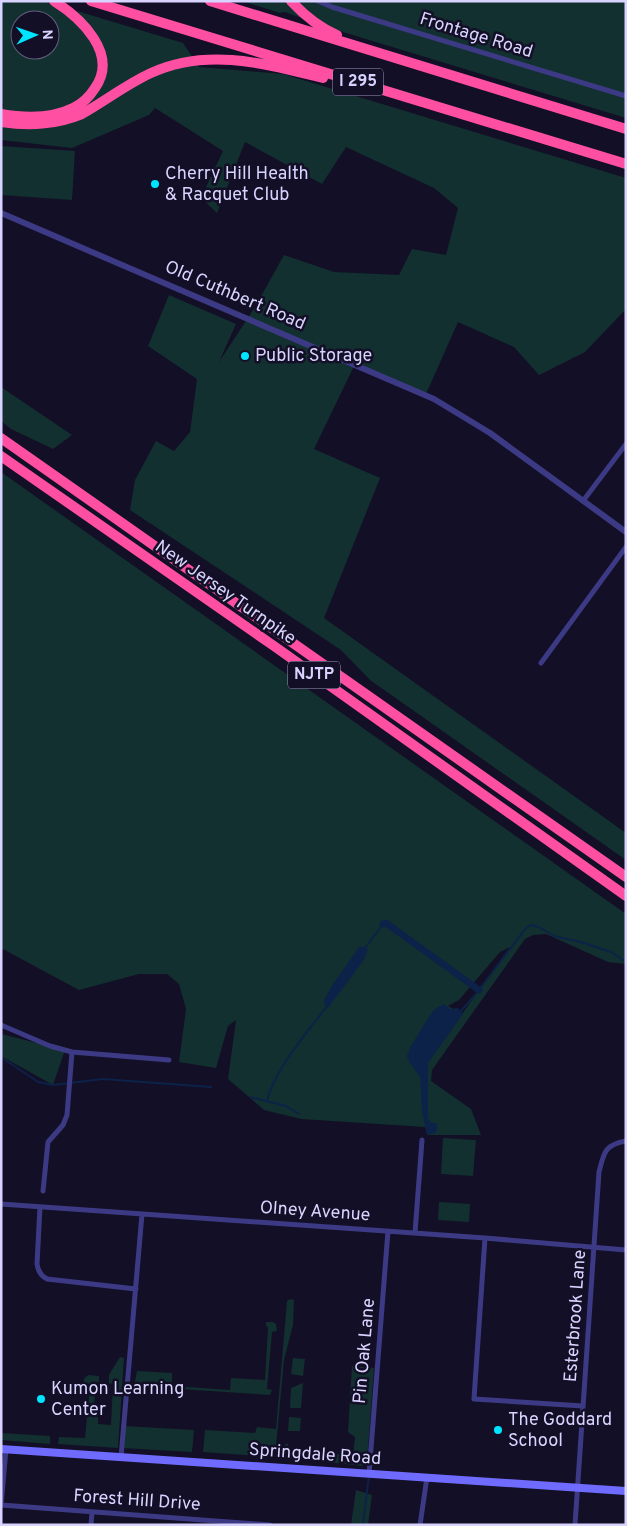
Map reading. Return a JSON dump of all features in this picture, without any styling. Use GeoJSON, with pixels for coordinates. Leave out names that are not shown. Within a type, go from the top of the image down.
{"type":"FeatureCollection","features":[{"type":"Feature","properties":{"kind":"highway"},"geometry":{"type":"LineString","coordinates":[[1,114],[18,117],[59,113],[73,108],[92,93],[99,82],[102,72],[102,60],[99,48],[93,37],[72,13],[54,1]]}},
{"type":"Feature","properties":{"kind":"highway","name":"I 295"},"geometry":{"type":"LineString","coordinates":[[91,1],[626,164]]}},
{"type":"Feature","properties":{"kind":"highway","name":"I 295"},"geometry":{"type":"LineString","coordinates":[[210,1],[626,129]]}},
{"type":"Feature","properties":{"kind":"highway"},"geometry":{"type":"LineString","coordinates":[[291,1],[306,18],[318,26],[398,59]]}},
{"type":"Feature","properties":{"kind":"highway"},"geometry":{"type":"LineString","coordinates":[[1,122],[33,125],[73,118],[152,72],[197,59],[220,58],[258,64],[426,103]]}},
{"type":"Feature","properties":{"kind":"highway","name":"New Jersey Turnpike"},"geometry":{"type":"LineString","coordinates":[[1,438],[626,877]]}},
{"type":"Feature","properties":{"kind":"highway","name":"New Jersey Turnpike"},"geometry":{"type":"LineString","coordinates":[[1,456],[626,896]]}},
{"type":"Feature","properties":{"kind":"main road","name":"Springdale Road"},"geometry":{"type":"LineString","coordinates":[[4,1449],[626,1491]]}},
{"type":"Feature","properties":{"kind":"street","name":"Frontage Road"},"geometry":{"type":"LineString","coordinates":[[318,1],[332,7],[626,96]]}},
{"type":"Feature","properties":{"kind":"street","name":"Old Cuthbert Road"},"geometry":{"type":"LineString","coordinates":[[1,213],[434,398],[490,433],[626,532]]}},
{"type":"Feature","properties":{"kind":"street"},"geometry":{"type":"LineString","coordinates":[[583,501],[626,444]]}},
{"type":"Feature","properties":{"kind":"street"},"geometry":{"type":"LineString","coordinates":[[541,663],[626,547]]}},
{"type":"Feature","properties":{"kind":"street"},"geometry":{"type":"LineString","coordinates":[[3,1026],[50,1046],[72,1052],[169,1060]]}},
{"type":"Feature","properties":{"kind":"street"},"geometry":{"type":"LineString","coordinates":[[43,1191],[46,1148],[49,1139],[63,1125],[67,1116],[72,1052]]}},
{"type":"Feature","properties":{"kind":"street"},"geometry":{"type":"LineString","coordinates":[[415,1233],[422,1140]]}},
{"type":"Feature","properties":{"kind":"street","name":"Esterbrook Lane"},"geometry":{"type":"LineString","coordinates":[[576,1525],[599,1172],[604,1153],[607,1149],[618,1142],[626,1141]]}},
{"type":"Feature","properties":{"kind":"street","name":"Olney Avenue"},"geometry":{"type":"LineString","coordinates":[[1,1204],[484,1238],[626,1250]]}},
{"type":"Feature","properties":{"kind":"street"},"geometry":{"type":"LineString","coordinates":[[40,1207],[37,1264],[43,1277],[47,1280],[136,1289]]}},
{"type":"Feature","properties":{"kind":"street"},"geometry":{"type":"LineString","coordinates":[[121,1457],[142,1214]]}},
{"type":"Feature","properties":{"kind":"street","name":"Pin Oak Lane"},"geometry":{"type":"LineString","coordinates":[[369,1474],[388,1231]]}},
{"type":"Feature","properties":{"kind":"street"},"geometry":{"type":"LineString","coordinates":[[484,1238],[474,1399],[583,1406]]}},
{"type":"Feature","properties":{"kind":"street"},"geometry":{"type":"LineString","coordinates":[[1,1507],[4,1449]]}},
{"type":"Feature","properties":{"kind":"street"},"geometry":{"type":"LineString","coordinates":[[420,1525],[427,1477]]}},
{"type":"Feature","properties":{"kind":"street","name":"Forest Hill Drive"},"geometry":{"type":"LineString","coordinates":[[1,1507],[270,1525]]}},
{"type":"Feature","properties":{"kind":"street"},"geometry":{"type":"LineString","coordinates":[[91,1525],[92,1512]]}},
{"type":"Feature","properties":{"kind":"green space"},"geometry":{"type":"Polygon","coordinates":[[[1,1],[44,1],[183,43],[199,67],[283,74],[626,178],[626,309],[585,352],[539,375],[514,347],[458,322],[426,394],[355,364],[314,449],[380,478],[324,618],[626,833],[626,860],[370,680],[341,650],[130,510],[135,480],[156,441],[174,451],[190,432],[197,379],[148,346],[169,295],[236,324],[219,362],[255,307],[284,255],[334,272],[399,275],[412,249],[446,255],[458,208],[434,188],[346,147],[322,184],[245,142],[217,213],[201,198],[223,151],[155,108],[149,115],[72,148],[1,140],[1,107],[4,105],[1,102],[1,1]]]}},
{"type":"Feature","properties":{"kind":"green space"},"geometry":{"type":"Polygon","coordinates":[[[242,1],[626,1],[626,118],[323,26],[285,12],[280,13],[242,1]]]}},
{"type":"Feature","properties":{"kind":"green space"},"geometry":{"type":"Polygon","coordinates":[[[1,146],[75,151],[72,200],[1,195],[1,146]]]}},
{"type":"Feature","properties":{"kind":"green space"},"geometry":{"type":"Polygon","coordinates":[[[1,387],[72,435],[53,449],[11,429],[1,421],[1,387]]]}},
{"type":"Feature","properties":{"kind":"green space"},"geometry":{"type":"Polygon","coordinates":[[[1,472],[626,914],[626,964],[608,962],[546,934],[533,935],[525,939],[432,1070],[431,1081],[471,1109],[481,1135],[427,1135],[425,1127],[301,1119],[264,1110],[228,1079],[236,1020],[228,1026],[216,1068],[179,1062],[186,1009],[179,984],[167,974],[139,974],[79,990],[1,948],[1,472]],[[510,947],[500,952],[459,1000],[448,1006],[462,1014],[510,947]]]}},
{"type":"Feature","properties":{"kind":"green space"},"geometry":{"type":"Polygon","coordinates":[[[1,1034],[65,1050],[53,1085],[1,1056],[1,1034]]]}},
{"type":"Feature","properties":{"kind":"green space"},"geometry":{"type":"Polygon","coordinates":[[[443,1138],[476,1140],[473,1176],[441,1174],[443,1138]]]}},
{"type":"Feature","properties":{"kind":"green space"},"geometry":{"type":"Polygon","coordinates":[[[439,1202],[470,1204],[469,1222],[438,1220],[439,1202]]]}},
{"type":"Feature","properties":{"kind":"green space"},"geometry":{"type":"Polygon","coordinates":[[[290,1299],[294,1300],[293,1325],[284,1360],[275,1457],[203,1452],[205,1430],[255,1433],[257,1427],[276,1429],[287,1301],[290,1299]]]}},
{"type":"Feature","properties":{"kind":"green space"},"geometry":{"type":"Polygon","coordinates":[[[266,1322],[276,1324],[277,1331],[272,1332],[267,1389],[272,1390],[270,1395],[134,1386],[137,1371],[172,1373],[172,1386],[230,1390],[231,1378],[265,1380],[268,1327],[266,1322]]]}},
{"type":"Feature","properties":{"kind":"green space"},"geometry":{"type":"Polygon","coordinates":[[[120,1357],[124,1358],[118,1448],[58,1444],[59,1437],[85,1438],[90,1386],[83,1385],[84,1379],[88,1375],[99,1376],[99,1382],[96,1382],[93,1417],[98,1417],[98,1424],[111,1425],[113,1384],[109,1383],[109,1375],[120,1357]]]}},
{"type":"Feature","properties":{"kind":"green space"},"geometry":{"type":"Polygon","coordinates":[[[293,1358],[305,1359],[303,1376],[291,1374],[293,1358]]]}},
{"type":"Feature","properties":{"kind":"green space"},"geometry":{"type":"Polygon","coordinates":[[[352,1366],[374,1368],[367,1462],[362,1466],[283,1457],[285,1444],[288,1444],[288,1450],[353,1455],[355,1437],[348,1432],[352,1366]]]}},
{"type":"Feature","properties":{"kind":"green space"},"geometry":{"type":"Polygon","coordinates":[[[303,1383],[301,1408],[290,1408],[291,1388],[303,1383]]]}},
{"type":"Feature","properties":{"kind":"green space"},"geometry":{"type":"Polygon","coordinates":[[[289,1417],[301,1418],[300,1431],[288,1431],[289,1417]]]}},
{"type":"Feature","properties":{"kind":"green space"},"geometry":{"type":"Polygon","coordinates":[[[124,1426],[194,1430],[192,1452],[122,1448],[124,1426]]]}},
{"type":"Feature","properties":{"kind":"green space"},"geometry":{"type":"Polygon","coordinates":[[[1,1433],[50,1436],[50,1444],[1,1440],[1,1433]]]}},
{"type":"Feature","properties":{"kind":"green space"},"geometry":{"type":"Polygon","coordinates":[[[356,1490],[372,1495],[368,1525],[351,1525],[356,1490]]]}},
{"type":"Feature","properties":{"kind":"water"},"geometry":{"type":"Polygon","coordinates":[[[360,946],[368,949],[364,960],[328,1008],[325,1006],[324,1000],[360,946]]]}},
{"type":"Feature","properties":{"kind":"water"},"geometry":{"type":"Polygon","coordinates":[[[444,1004],[450,1009],[458,1008],[463,1014],[428,1063],[428,1118],[431,1123],[437,1123],[437,1130],[435,1133],[427,1135],[422,1111],[420,1077],[407,1056],[430,1015],[436,1008],[444,1004]]]}},
{"type":"Feature","properties":{"kind":"waterway"},"geometry":{"type":"LineString","coordinates":[[383,924],[386,923],[479,990]]}},
{"type":"Feature","properties":{"kind":"waterway"},"geometry":{"type":"LineString","coordinates":[[365,948],[383,924]]}},
{"type":"Feature","properties":{"kind":"waterway"},"geometry":{"type":"LineString","coordinates":[[460,1012],[526,928],[531,925],[539,927],[554,936],[581,942],[611,952],[626,962]]}},
{"type":"Feature","properties":{"kind":"waterway"},"geometry":{"type":"LineString","coordinates":[[267,1101],[284,1064],[327,1006]]}},
{"type":"Feature","properties":{"kind":"waterway"},"geometry":{"type":"LineString","coordinates":[[1,1057],[38,1082],[53,1085],[103,1079],[211,1087]]}},
{"type":"Feature","properties":{"kind":"waterway"},"geometry":{"type":"LineString","coordinates":[[250,1097],[286,1106],[299,1114]]}},
{"type":"Feature","properties":{"kind":"waterway"},"geometry":{"type":"LineString","coordinates":[[363,1525],[369,1475]]}},
{"type":"Feature","properties":{"kind":"place","name":"Cherry Hill Health & Racquet Club"},"geometry":{"type":"Point","coordinates":[155,184]}},
{"type":"Feature","properties":{"kind":"place","name":"Public Storage"},"geometry":{"type":"Point","coordinates":[245,356]}},
{"type":"Feature","properties":{"kind":"place","name":"Kumon Learning Center"},"geometry":{"type":"Point","coordinates":[41,1399]}},
{"type":"Feature","properties":{"kind":"place","name":"The Goddard School"},"geometry":{"type":"Point","coordinates":[498,1430]}}]}
